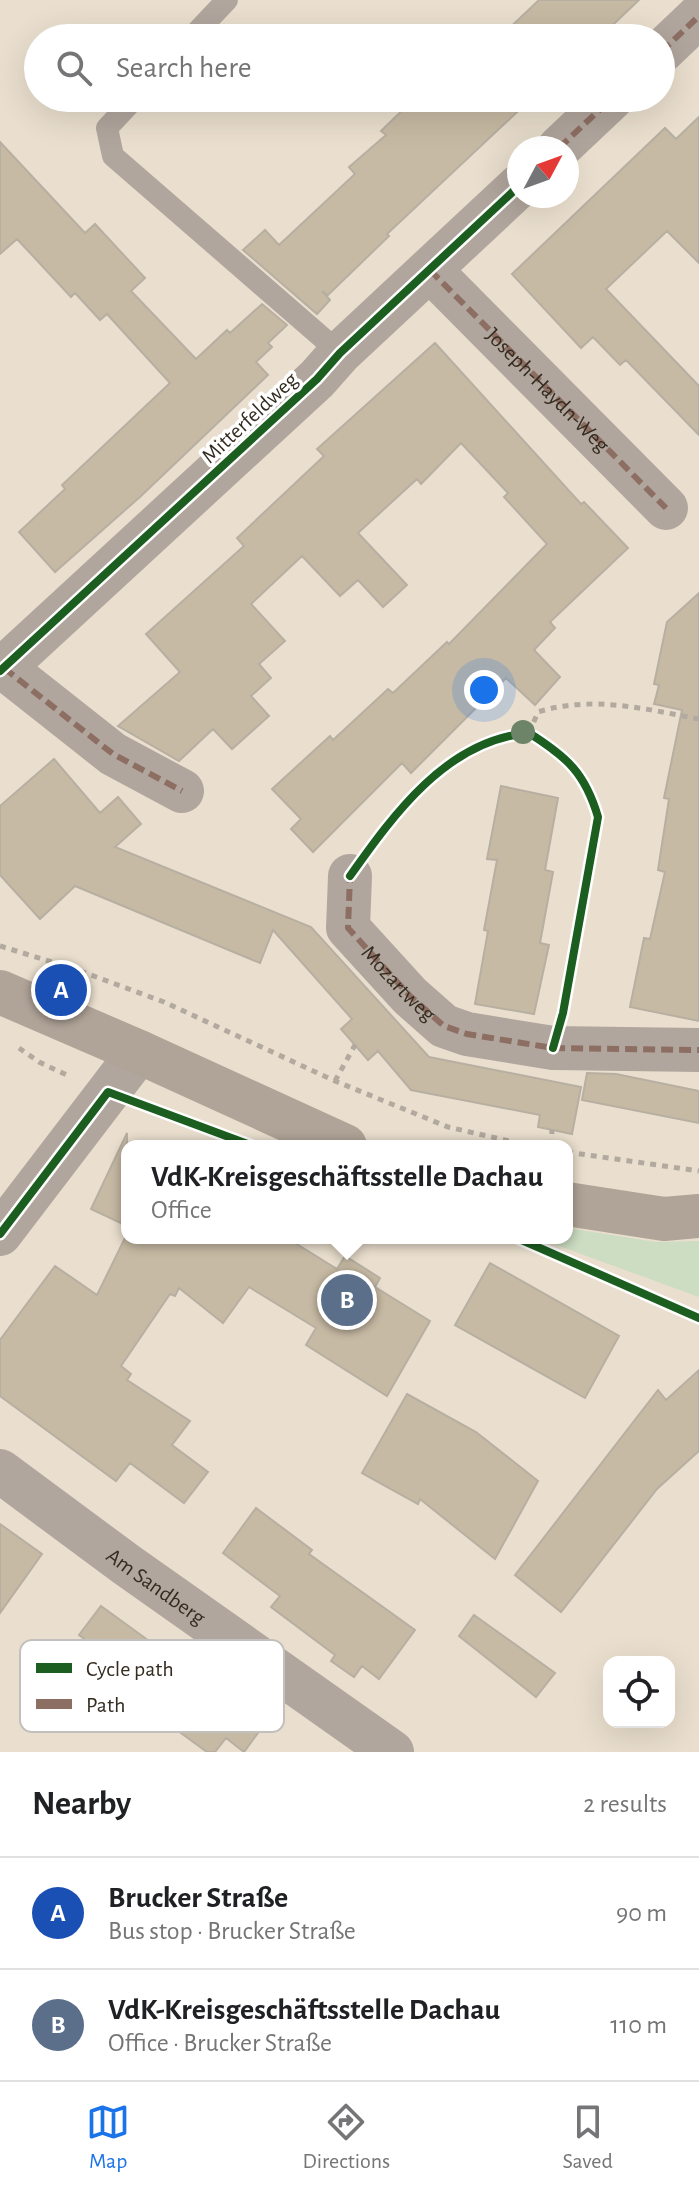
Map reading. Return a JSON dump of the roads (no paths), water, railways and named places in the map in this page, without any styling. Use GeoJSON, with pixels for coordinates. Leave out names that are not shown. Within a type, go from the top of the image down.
{"type":"FeatureCollection","features":[{"type":"Feature","properties":{"kind":"main road"},"geometry":{"type":"LineString","coordinates":[[0,992],[332,1140]]}},
{"type":"Feature","properties":{"kind":"main road"},"geometry":{"type":"LineString","coordinates":[[573,1205],[664,1219],[699,1216]]}},
{"type":"Feature","properties":{"kind":"street"},"geometry":{"type":"LineString","coordinates":[[675,39],[699,16]]}},
{"type":"Feature","properties":{"kind":"street"},"geometry":{"type":"LineString","coordinates":[[572,136],[597,112]]}},
{"type":"Feature","properties":{"kind":"street","name":"Mitterfeldweg"},"geometry":{"type":"LineString","coordinates":[[1,667],[317,379],[340,353],[507,197]]}},
{"type":"Feature","properties":{"kind":"street","name":"Joseph-Haydn-Weg"},"geometry":{"type":"LineString","coordinates":[[430,270],[666,508]]}},
{"type":"Feature","properties":{"kind":"street"},"geometry":{"type":"LineString","coordinates":[[1,667],[113,754],[182,791]]}},
{"type":"Feature","properties":{"kind":"street","name":"Mozartweg"},"geometry":{"type":"LineString","coordinates":[[350,876],[348,928],[410,996],[444,1026],[467,1034],[553,1048],[699,1050]]}},
{"type":"Feature","properties":{"kind":"street"},"geometry":{"type":"LineString","coordinates":[[0,1234],[139,1052]]}},
{"type":"Feature","properties":{"kind":"street","name":"Am Sandberg"},"geometry":{"type":"LineString","coordinates":[[0,1471],[233,1640]]}},
{"type":"Feature","properties":{"kind":"street","name":"Am Sandberg"},"geometry":{"type":"LineString","coordinates":[[284,1676],[392,1752]]}},
{"type":"Feature","properties":{"kind":"lane"},"geometry":{"type":"LineString","coordinates":[[204,24],[227,0]]}},
{"type":"Feature","properties":{"kind":"lane"},"geometry":{"type":"LineString","coordinates":[[122,112],[107,128],[113,156],[340,353]]}},
{"type":"Feature","properties":{"kind":"place","name":"Brucker Straße"},"geometry":{"type":"Point","coordinates":[61,990]}},
{"type":"Feature","properties":{"kind":"place","name":"VdK-Kreisgeschäftsstelle Dachau"},"geometry":{"type":"Point","coordinates":[347,1300]}}]}
